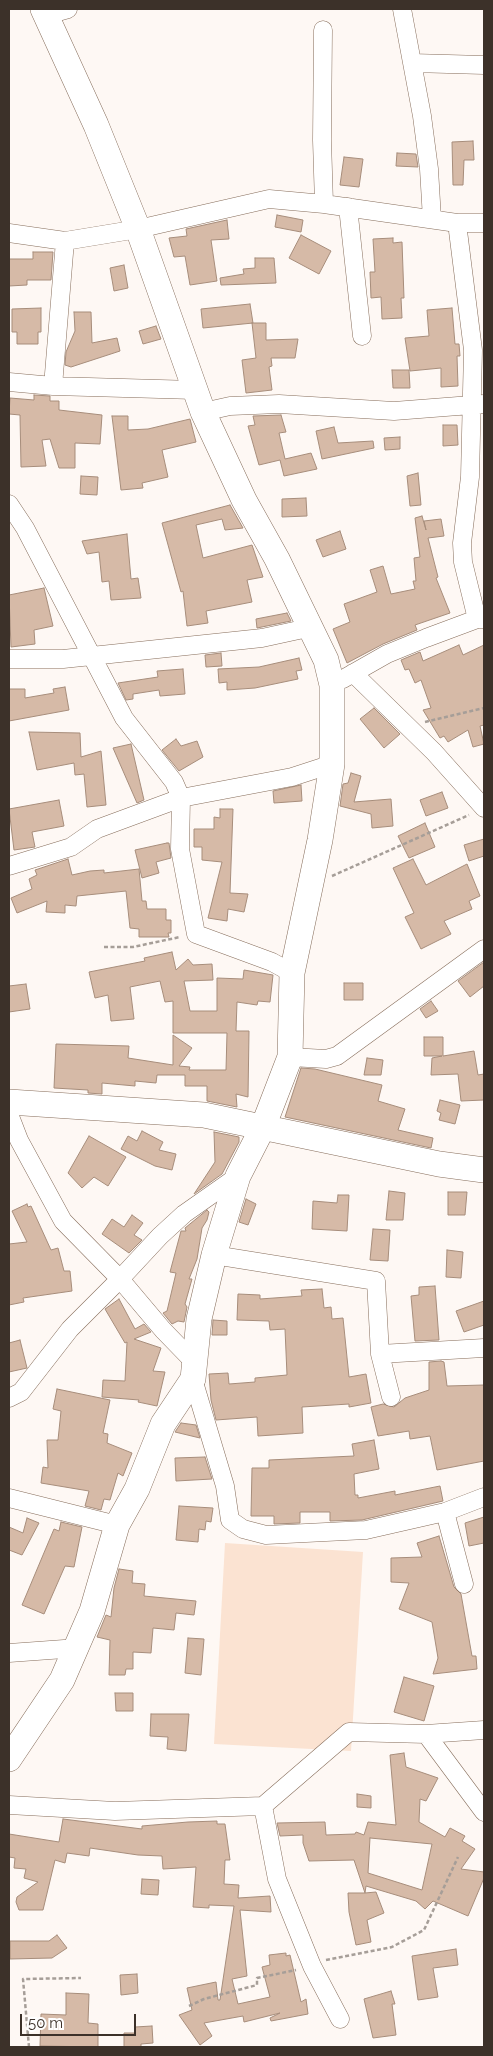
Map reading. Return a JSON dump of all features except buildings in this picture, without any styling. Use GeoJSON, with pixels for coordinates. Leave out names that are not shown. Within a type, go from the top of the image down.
{"type":"FeatureCollection","features":[{"type":"Feature","properties":{"kind":"street"},"geometry":{"type":"LineString","coordinates":[[402,9],[426,142],[432,219]]}},
{"type":"Feature","properties":{"kind":"street"},"geometry":{"type":"LineString","coordinates":[[53,11],[138,229],[199,401],[244,500],[277,559],[308,628],[326,660],[342,679],[406,726],[434,752],[484,808]]}},
{"type":"Feature","properties":{"kind":"street"},"geometry":{"type":"LineString","coordinates":[[323,30],[324,204]]}},
{"type":"Feature","properties":{"kind":"street"},"geometry":{"type":"LineString","coordinates":[[412,63],[484,65]]}},
{"type":"Feature","properties":{"kind":"street"},"geometry":{"type":"LineString","coordinates":[[9,233],[65,241],[138,229],[269,199],[348,207],[457,223],[484,223]]}},
{"type":"Feature","properties":{"kind":"street"},"geometry":{"type":"LineString","coordinates":[[348,207],[362,336]]}},
{"type":"Feature","properties":{"kind":"street"},"geometry":{"type":"LineString","coordinates":[[342,679],[388,654],[481,619],[463,562],[462,543],[478,405],[457,223]]}},
{"type":"Feature","properties":{"kind":"street"},"geometry":{"type":"LineString","coordinates":[[53,386],[65,241]]}},
{"type":"Feature","properties":{"kind":"street"},"geometry":{"type":"LineString","coordinates":[[9,382],[199,401],[230,406],[279,404],[394,411],[478,405]]}},
{"type":"Feature","properties":{"kind":"street"},"geometry":{"type":"LineString","coordinates":[[9,504],[25,528],[124,718],[174,782],[181,798],[180,849],[196,934],[272,962],[292,973]]}},
{"type":"Feature","properties":{"kind":"street"},"geometry":{"type":"LineString","coordinates":[[9,659],[63,659],[262,638],[308,628]]}},
{"type":"Feature","properties":{"kind":"street"},"geometry":{"type":"LineString","coordinates":[[342,679],[332,764],[311,882],[292,973],[290,1057],[263,1127],[238,1176],[214,1255],[200,1319],[194,1370],[225,1486],[230,1520],[243,1529],[266,1535],[366,1530],[445,1512],[484,1498]]}},
{"type":"Feature","properties":{"kind":"street"},"geometry":{"type":"LineString","coordinates":[[9,866],[71,846],[97,829],[181,798],[292,777],[332,764]]}},
{"type":"Feature","properties":{"kind":"street"},"geometry":{"type":"LineString","coordinates":[[290,1057],[326,1059],[337,1056],[484,949]]}},
{"type":"Feature","properties":{"kind":"street"},"geometry":{"type":"LineString","coordinates":[[9,1102],[204,1116],[439,1164],[484,1170]]}},
{"type":"Feature","properties":{"kind":"street"},"geometry":{"type":"LineString","coordinates":[[9,1114],[14,1147],[64,1221],[120,1279],[194,1370]]}},
{"type":"Feature","properties":{"kind":"street"},"geometry":{"type":"LineString","coordinates":[[9,1398],[21,1392],[63,1336],[160,1236],[184,1214],[238,1176]]}},
{"type":"Feature","properties":{"kind":"street"},"geometry":{"type":"LineString","coordinates":[[214,1255],[376,1281],[380,1354],[391,1397]]}},
{"type":"Feature","properties":{"kind":"street"},"geometry":{"type":"LineString","coordinates":[[380,1354],[484,1348]]}},
{"type":"Feature","properties":{"kind":"street"},"geometry":{"type":"LineString","coordinates":[[9,1759],[62,1680],[78,1648],[92,1611],[117,1525],[137,1489],[163,1424],[194,1370]]}},
{"type":"Feature","properties":{"kind":"street"},"geometry":{"type":"LineString","coordinates":[[9,1498],[117,1525]]}},
{"type":"Feature","properties":{"kind":"street"},"geometry":{"type":"LineString","coordinates":[[445,1512],[464,1584]]}},
{"type":"Feature","properties":{"kind":"street"},"geometry":{"type":"LineString","coordinates":[[9,1653],[78,1648]]}},
{"type":"Feature","properties":{"kind":"street"},"geometry":{"type":"LineString","coordinates":[[9,1805],[115,1811],[264,1806],[349,1732],[426,1734],[484,1730]]}},
{"type":"Feature","properties":{"kind":"street"},"geometry":{"type":"LineString","coordinates":[[426,1734],[484,1812]]}},
{"type":"Feature","properties":{"kind":"street"},"geometry":{"type":"LineString","coordinates":[[264,1806],[277,1878],[312,1964],[340,2019]]}},
{"type":"Feature","properties":{"kind":"path"},"geometry":{"type":"LineString","coordinates":[[406,726],[484,708]]}},
{"type":"Feature","properties":{"kind":"path"},"geometry":{"type":"LineString","coordinates":[[311,882],[333,876],[484,808]]}},
{"type":"Feature","properties":{"kind":"path"},"geometry":{"type":"LineString","coordinates":[[104,947],[133,947],[196,934]]}},
{"type":"Feature","properties":{"kind":"path"},"geometry":{"type":"LineString","coordinates":[[189,2006],[204,1999],[257,1985],[257,1978],[392,1947],[424,1930],[458,1857]]}},
{"type":"Feature","properties":{"kind":"path"},"geometry":{"type":"LineString","coordinates":[[29,2047],[23,1979],[81,1978]]}},
{"type":"Feature","properties":{"kind":"shaded area"},"geometry":{"type":"Polygon","coordinates":[[[225,1543],[363,1552],[351,1751],[214,1744],[225,1543]]]}}]}
